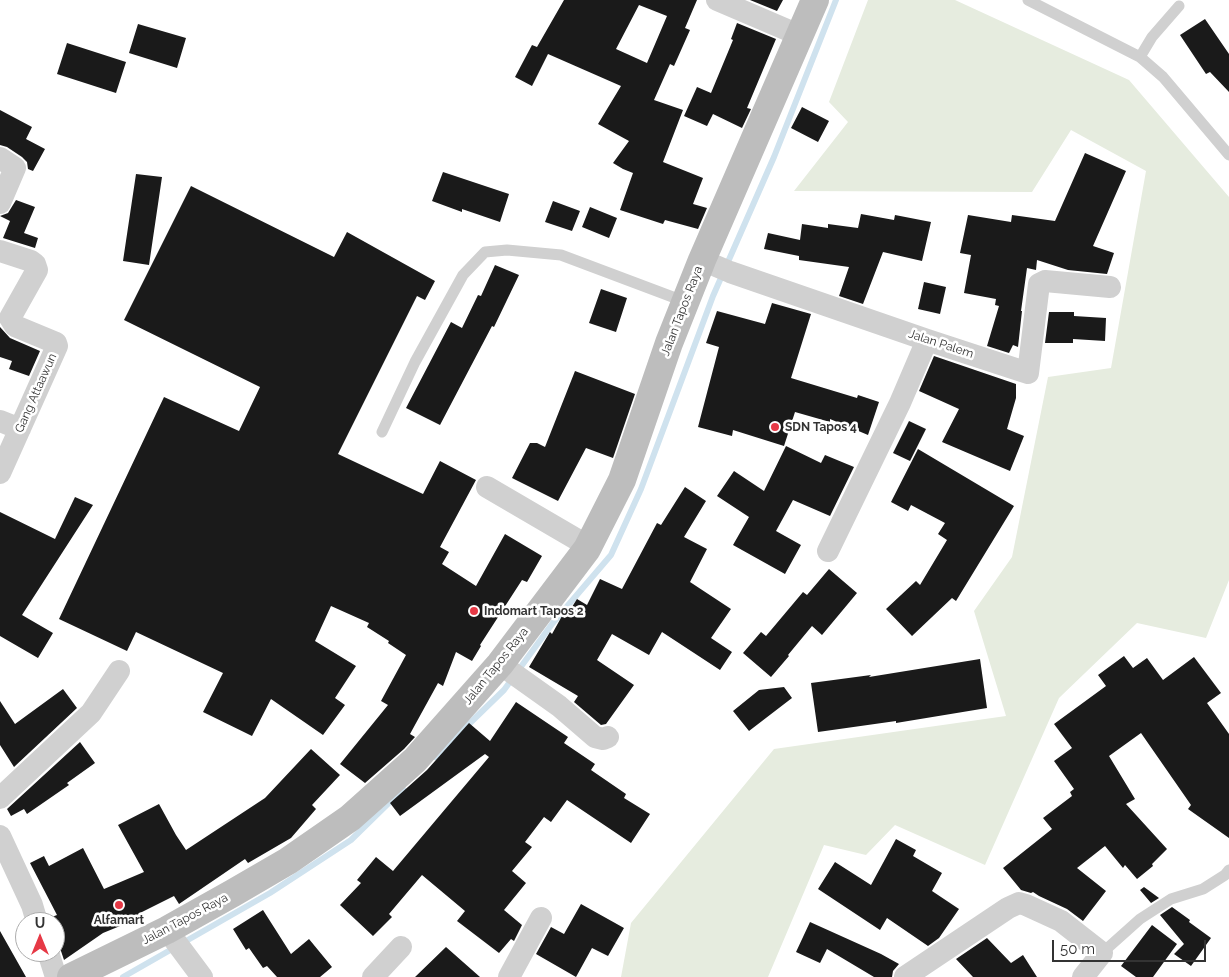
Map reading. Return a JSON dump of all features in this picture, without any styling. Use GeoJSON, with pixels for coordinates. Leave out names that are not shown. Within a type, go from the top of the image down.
{"type":"FeatureCollection","features":[{"type":"Feature","properties":{"kind":"main road","name":"Jalan Tapos Raya"},"geometry":{"type":"LineString","coordinates":[[71,977],[168,932],[288,860],[350,818],[511,671],[588,546],[622,480],[686,302],[716,266],[799,35],[815,0]]}},
{"type":"Feature","properties":{"kind":"street"},"geometry":{"type":"LineString","coordinates":[[717,0],[799,35]]}},
{"type":"Feature","properties":{"kind":"street"},"geometry":{"type":"LineString","coordinates":[[0,158],[16,168],[0,203]]}},
{"type":"Feature","properties":{"kind":"street","name":"Gang Attaawun"},"geometry":{"type":"LineString","coordinates":[[0,251],[31,261],[35,264],[37,270],[10,318],[15,326],[56,343],[58,346],[10,425],[0,473]]}},
{"type":"Feature","properties":{"kind":"street","name":"Jalan Palem"},"geometry":{"type":"LineString","coordinates":[[716,266],[927,340],[1028,373],[1039,284],[1045,281],[1110,287]]}},
{"type":"Feature","properties":{"kind":"street"},"geometry":{"type":"LineString","coordinates":[[828,550],[900,403],[927,340]]}},
{"type":"Feature","properties":{"kind":"street"},"geometry":{"type":"LineString","coordinates":[[487,487],[588,546]]}},
{"type":"Feature","properties":{"kind":"street"},"geometry":{"type":"LineString","coordinates":[[0,798],[91,713],[119,671]]}},
{"type":"Feature","properties":{"kind":"street"},"geometry":{"type":"LineString","coordinates":[[511,671],[595,737],[603,739],[608,737]]}},
{"type":"Feature","properties":{"kind":"street"},"geometry":{"type":"LineString","coordinates":[[0,836],[34,912]]}},
{"type":"Feature","properties":{"kind":"street"},"geometry":{"type":"LineString","coordinates":[[905,977],[1008,908],[1019,903],[1061,921],[1102,953],[1083,977]]}},
{"type":"Feature","properties":{"kind":"street"},"geometry":{"type":"LineString","coordinates":[[509,977],[541,918]]}},
{"type":"Feature","properties":{"kind":"street"},"geometry":{"type":"LineString","coordinates":[[168,932],[202,977]]}},
{"type":"Feature","properties":{"kind":"street"},"geometry":{"type":"LineString","coordinates":[[374,977],[401,947]]}},
{"type":"Feature","properties":{"kind":"street"},"geometry":{"type":"LineString","coordinates":[[51,962],[56,977]]}},
{"type":"Feature","properties":{"kind":"lane"},"geometry":{"type":"LineString","coordinates":[[1028,0],[1140,57],[1163,77],[1229,155]]}},
{"type":"Feature","properties":{"kind":"lane"},"geometry":{"type":"LineString","coordinates":[[1140,57],[1152,37],[1179,6]]}},
{"type":"Feature","properties":{"kind":"lane"},"geometry":{"type":"LineString","coordinates":[[382,432],[415,362],[463,275],[485,252],[507,250],[561,254],[686,302]]}},
{"type":"Feature","properties":{"kind":"lane"},"geometry":{"type":"LineString","coordinates":[[1102,953],[1140,919],[1170,900],[1203,888],[1226,874],[1229,870]]}},
{"type":"Feature","properties":{"kind":"shaded area"},"geometry":{"type":"Polygon","coordinates":[[[868,0],[955,0],[1129,80],[1229,197],[1229,580],[1206,638],[1137,623],[1059,698],[985,865],[895,825],[866,855],[824,845],[768,977],[621,977],[631,923],[774,749],[1006,716],[974,611],[1012,557],[1048,377],[1111,368],[1146,171],[1071,130],[1032,192],[794,191],[848,122],[829,102],[868,0]]]}},
{"type":"Feature","properties":{"kind":"building"},"geometry":{"type":"Polygon","coordinates":[[[564,0],[697,0],[685,28],[690,30],[674,66],[670,64],[654,100],[683,110],[663,162],[703,178],[693,204],[707,208],[698,229],[665,220],[663,224],[620,210],[633,173],[613,163],[629,141],[598,124],[621,86],[548,54],[532,86],[515,77],[532,45],[537,47],[564,0]],[[639,5],[616,49],[647,63],[667,16],[639,5]]]}},
{"type":"Feature","properties":{"kind":"building"},"geometry":{"type":"Polygon","coordinates":[[[750,0],[783,0],[777,11],[750,0]]]}},
{"type":"Feature","properties":{"kind":"building"},"geometry":{"type":"Polygon","coordinates":[[[1205,19],[1229,54],[1229,92],[1210,72],[1206,74],[1180,35],[1205,19]]]}},
{"type":"Feature","properties":{"kind":"building"},"geometry":{"type":"Polygon","coordinates":[[[737,23],[776,39],[747,108],[751,109],[742,128],[713,114],[707,126],[684,116],[697,87],[711,93],[733,40],[731,39],[737,23]]]}},
{"type":"Feature","properties":{"kind":"building"},"geometry":{"type":"Polygon","coordinates":[[[138,24],[186,38],[177,68],[129,53],[138,24]]]}},
{"type":"Feature","properties":{"kind":"building"},"geometry":{"type":"Polygon","coordinates":[[[67,43],[126,62],[116,93],[57,74],[67,43]]]}},
{"type":"Feature","properties":{"kind":"building"},"geometry":{"type":"Polygon","coordinates":[[[802,107],[829,121],[818,142],[791,128],[802,107]]]}},
{"type":"Feature","properties":{"kind":"building"},"geometry":{"type":"Polygon","coordinates":[[[0,110],[32,127],[26,139],[45,149],[33,171],[28,169],[27,162],[22,157],[7,147],[0,145],[0,110]]]}},
{"type":"Feature","properties":{"kind":"building"},"geometry":{"type":"Polygon","coordinates":[[[1085,153],[1126,171],[1093,246],[1114,253],[1107,274],[1068,270],[1037,260],[1036,270],[1027,268],[1018,347],[1013,345],[1009,353],[987,346],[999,306],[995,305],[996,299],[964,293],[971,255],[960,253],[968,215],[1011,222],[1012,215],[1055,221],[1085,153]]]}},
{"type":"Feature","properties":{"kind":"building"},"geometry":{"type":"Polygon","coordinates":[[[443,172],[509,194],[500,222],[462,209],[462,212],[432,201],[443,172]]]}},
{"type":"Feature","properties":{"kind":"building"},"geometry":{"type":"Polygon","coordinates":[[[136,174],[162,177],[149,265],[123,261],[136,174]]]}},
{"type":"Feature","properties":{"kind":"building"},"geometry":{"type":"Polygon","coordinates":[[[191,186],[334,257],[347,232],[435,281],[425,300],[417,296],[338,454],[423,494],[440,461],[476,480],[440,547],[449,552],[442,564],[476,586],[505,534],[542,556],[527,582],[522,580],[480,645],[472,661],[456,652],[443,686],[438,683],[410,734],[415,737],[365,783],[340,764],[388,705],[381,701],[406,655],[367,627],[369,623],[331,606],[315,641],[356,666],[335,698],[345,705],[323,735],[271,699],[252,736],[203,712],[223,673],[136,632],[127,651],[59,619],[164,397],[239,431],[260,387],[124,320],[191,186]]]}},
{"type":"Feature","properties":{"kind":"building"},"geometry":{"type":"Polygon","coordinates":[[[16,200],[35,207],[24,233],[38,238],[35,248],[3,238],[10,221],[0,216],[8,213],[16,200]]]}},
{"type":"Feature","properties":{"kind":"building"},"geometry":{"type":"Polygon","coordinates":[[[553,201],[580,211],[572,231],[545,222],[553,201]]]}},
{"type":"Feature","properties":{"kind":"building"},"geometry":{"type":"Polygon","coordinates":[[[590,207],[617,218],[609,238],[582,227],[590,207]]]}},
{"type":"Feature","properties":{"kind":"building"},"geometry":{"type":"Polygon","coordinates":[[[861,214],[894,220],[895,215],[931,222],[922,261],[883,252],[863,304],[839,296],[849,267],[799,260],[799,256],[764,249],[768,233],[800,240],[802,224],[828,228],[828,224],[858,228],[861,214]]]}},
{"type":"Feature","properties":{"kind":"building"},"geometry":{"type":"Polygon","coordinates":[[[495,265],[519,275],[494,327],[492,326],[440,425],[406,408],[451,322],[462,328],[478,295],[481,296],[495,265]]]}},
{"type":"Feature","properties":{"kind":"building"},"geometry":{"type":"Polygon","coordinates":[[[924,282],[946,287],[940,314],[918,309],[924,282]]]}},
{"type":"Feature","properties":{"kind":"building"},"geometry":{"type":"Polygon","coordinates":[[[601,289],[627,298],[616,332],[589,323],[601,289]]]}},
{"type":"Feature","properties":{"kind":"building"},"geometry":{"type":"Polygon","coordinates":[[[772,303],[811,314],[791,378],[857,398],[858,395],[879,402],[868,435],[830,419],[830,422],[795,412],[784,446],[733,430],[732,436],[698,427],[719,347],[706,343],[717,311],[765,324],[772,303]]]}},
{"type":"Feature","properties":{"kind":"building"},"geometry":{"type":"Polygon","coordinates":[[[1049,312],[1074,312],[1074,316],[1106,318],[1105,341],[1073,339],[1073,343],[1045,343],[1049,312]]]}},
{"type":"Feature","properties":{"kind":"building"},"geometry":{"type":"Polygon","coordinates":[[[0,327],[10,338],[40,351],[29,376],[9,369],[12,361],[0,357],[0,327]]]}},
{"type":"Feature","properties":{"kind":"building"},"geometry":{"type":"Polygon","coordinates":[[[934,356],[1016,384],[1016,398],[1007,429],[1024,436],[1010,471],[942,442],[959,409],[919,391],[934,356]]]}},
{"type":"Feature","properties":{"kind":"building"},"geometry":{"type":"Polygon","coordinates":[[[575,371],[635,394],[613,458],[586,448],[558,501],[512,478],[530,443],[537,443],[545,447],[575,371]]]}},
{"type":"Feature","properties":{"kind":"building"},"geometry":{"type":"Polygon","coordinates":[[[909,421],[926,429],[910,461],[893,453],[909,421]]]}},
{"type":"Feature","properties":{"kind":"building"},"geometry":{"type":"Polygon","coordinates":[[[786,446],[821,463],[825,455],[854,467],[830,516],[793,500],[776,531],[801,545],[785,574],[733,545],[749,517],[717,496],[734,471],[764,491],[786,446]]]}},
{"type":"Feature","properties":{"kind":"building"},"geometry":{"type":"Polygon","coordinates":[[[918,449],[1014,506],[956,601],[952,598],[912,636],[886,609],[916,581],[920,585],[947,540],[938,534],[945,523],[911,505],[908,511],[891,502],[918,449]]]}},
{"type":"Feature","properties":{"kind":"building"},"geometry":{"type":"Polygon","coordinates":[[[685,487],[706,501],[684,537],[707,549],[690,582],[731,609],[711,638],[732,652],[720,670],[662,632],[649,655],[612,634],[597,660],[634,685],[606,724],[601,725],[574,702],[578,696],[529,667],[562,616],[565,618],[577,599],[587,605],[600,579],[622,589],[657,523],[661,525],[685,487]]]}},
{"type":"Feature","properties":{"kind":"building"},"geometry":{"type":"Polygon","coordinates":[[[75,497],[93,505],[22,615],[53,633],[38,658],[0,636],[0,512],[55,539],[75,497]]]}},
{"type":"Feature","properties":{"kind":"building"},"geometry":{"type":"Polygon","coordinates":[[[829,569],[857,593],[822,635],[812,626],[771,677],[743,653],[761,632],[766,636],[803,592],[807,595],[829,569]]]}},
{"type":"Feature","properties":{"kind":"building"},"geometry":{"type":"Polygon","coordinates":[[[1124,656],[1133,668],[1147,658],[1163,680],[1194,657],[1221,693],[1207,703],[1229,734],[1229,838],[1188,809],[1191,805],[1141,733],[1109,756],[1135,799],[1126,804],[1167,849],[1152,864],[1153,866],[1137,879],[1125,865],[1123,868],[1105,846],[1077,868],[1106,891],[1083,921],[1067,909],[1033,892],[1021,890],[1003,868],[1052,829],[1043,818],[1072,796],[1070,792],[1074,789],[1054,761],[1072,748],[1054,724],[1106,686],[1098,675],[1124,656]]]}},
{"type":"Feature","properties":{"kind":"building"},"geometry":{"type":"Polygon","coordinates":[[[980,659],[987,708],[896,723],[896,721],[818,732],[811,683],[871,675],[869,677],[980,659]]]}},
{"type":"Feature","properties":{"kind":"building"},"geometry":{"type":"Polygon","coordinates":[[[784,687],[792,698],[749,731],[733,711],[759,690],[784,687]]]}},
{"type":"Feature","properties":{"kind":"building"},"geometry":{"type":"Polygon","coordinates":[[[63,689],[77,708],[14,767],[0,745],[0,701],[15,724],[63,689]]]}},
{"type":"Feature","properties":{"kind":"building"},"geometry":{"type":"Polygon","coordinates":[[[516,702],[568,737],[564,743],[595,764],[591,770],[626,794],[624,798],[650,814],[631,843],[567,800],[551,822],[544,817],[525,842],[532,847],[512,871],[526,883],[504,910],[522,925],[514,941],[511,939],[499,953],[457,921],[465,911],[422,875],[389,914],[392,917],[373,936],[340,905],[361,883],[357,880],[376,857],[393,871],[489,757],[485,754],[400,816],[390,803],[427,770],[469,723],[490,741],[516,702]]]}},
{"type":"Feature","properties":{"kind":"building"},"geometry":{"type":"Polygon","coordinates":[[[80,742],[95,763],[67,783],[69,785],[27,814],[24,809],[11,816],[7,809],[80,742]]]}},
{"type":"Feature","properties":{"kind":"building"},"geometry":{"type":"Polygon","coordinates":[[[311,749],[340,775],[312,805],[316,809],[291,838],[248,863],[245,859],[179,904],[174,896],[140,913],[142,917],[103,933],[65,959],[65,912],[55,912],[30,863],[44,856],[49,866],[83,848],[104,889],[144,872],[118,825],[159,804],[186,850],[265,798],[311,749]]]}},
{"type":"Feature","properties":{"kind":"building"},"geometry":{"type":"Polygon","coordinates":[[[896,839],[916,850],[913,856],[942,873],[932,891],[959,909],[939,938],[928,946],[887,918],[880,930],[818,889],[835,862],[871,885],[896,839]]]}},
{"type":"Feature","properties":{"kind":"building"},"geometry":{"type":"Polygon","coordinates":[[[1144,887],[1159,898],[1151,903],[1140,890],[1144,887]]]}},
{"type":"Feature","properties":{"kind":"building"},"geometry":{"type":"Polygon","coordinates":[[[581,904],[624,928],[608,956],[592,948],[576,977],[536,954],[551,927],[564,934],[581,904]]]}},
{"type":"Feature","properties":{"kind":"building"},"geometry":{"type":"Polygon","coordinates":[[[1172,907],[1211,938],[1191,966],[1174,954],[1184,944],[1160,915],[1172,907]]]}},
{"type":"Feature","properties":{"kind":"building"},"geometry":{"type":"Polygon","coordinates":[[[263,910],[291,954],[309,939],[332,967],[320,977],[277,977],[267,966],[263,968],[249,948],[246,950],[233,929],[263,910]]]}},
{"type":"Feature","properties":{"kind":"building"},"geometry":{"type":"Polygon","coordinates":[[[810,922],[899,964],[893,971],[892,977],[874,977],[827,949],[820,963],[796,952],[810,922]]]}},
{"type":"Feature","properties":{"kind":"building"},"geometry":{"type":"Polygon","coordinates":[[[1152,925],[1177,944],[1153,977],[1136,977],[1121,966],[1152,925]]]}},
{"type":"Feature","properties":{"kind":"building"},"geometry":{"type":"Polygon","coordinates":[[[0,931],[15,958],[15,962],[18,962],[26,977],[0,977],[0,931]]]}},
{"type":"Feature","properties":{"kind":"building"},"geometry":{"type":"Polygon","coordinates":[[[987,938],[1011,963],[1023,955],[1037,977],[973,977],[956,959],[987,938]]]}},
{"type":"Feature","properties":{"kind":"building"},"geometry":{"type":"Polygon","coordinates":[[[446,947],[480,977],[415,977],[446,947]]]}},
{"type":"Feature","properties":{"kind":"waterway"},"geometry":{"type":"LineString","coordinates":[[435,757],[504,690],[552,624],[611,555],[641,489],[713,296],[774,157],[836,0]]}},
{"type":"Feature","properties":{"kind":"waterway"},"geometry":{"type":"LineString","coordinates":[[123,977],[270,893],[351,840],[403,789]]}},
{"type":"Feature","properties":{"kind":"place","name":"SDN Tapos 4"},"geometry":{"type":"Point","coordinates":[775,427]}},
{"type":"Feature","properties":{"kind":"place","name":"Indomart Tapos 2"},"geometry":{"type":"Point","coordinates":[474,611]}},
{"type":"Feature","properties":{"kind":"place","name":"Alfamart"},"geometry":{"type":"Point","coordinates":[119,905]}}]}
